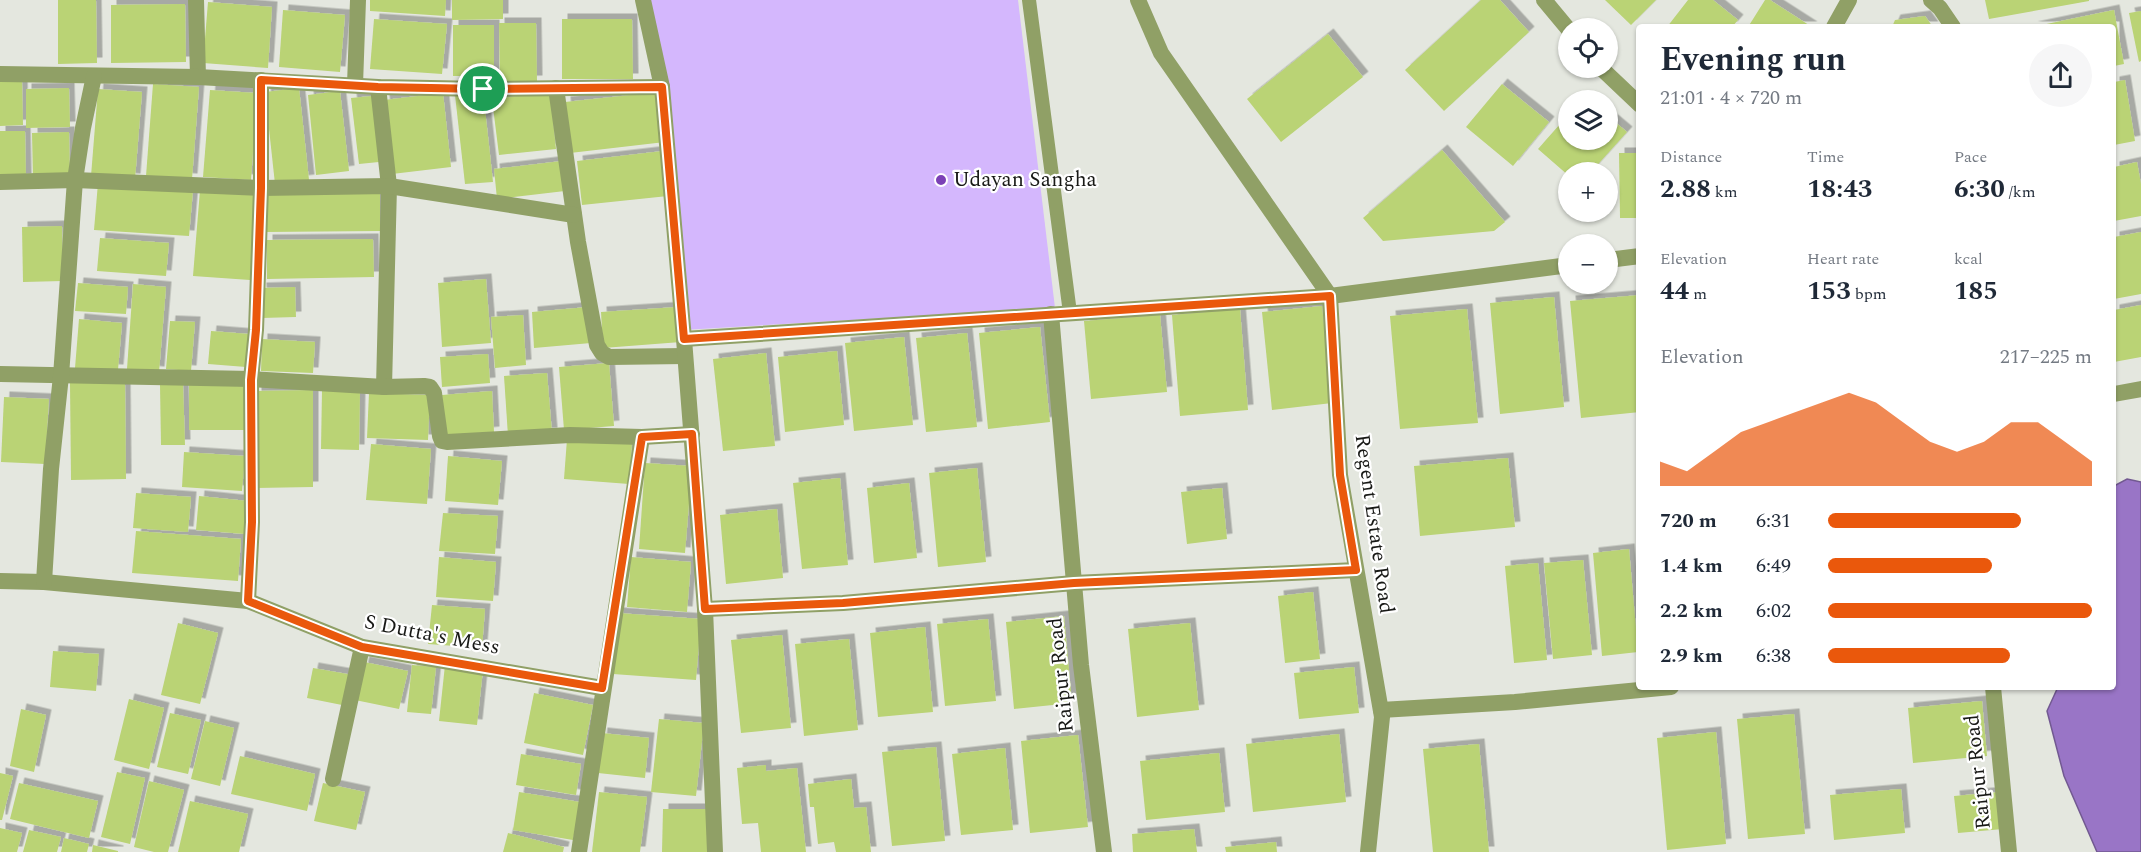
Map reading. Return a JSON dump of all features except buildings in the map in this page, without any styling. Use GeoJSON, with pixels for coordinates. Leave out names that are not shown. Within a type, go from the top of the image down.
{"type":"FeatureCollection","features":[{"type":"Feature","properties":{"kind":"street"},"geometry":{"type":"LineString","coordinates":[[196,0],[198,77]]}},
{"type":"Feature","properties":{"kind":"street"},"geometry":{"type":"LineString","coordinates":[[354,85],[358,0]]}},
{"type":"Feature","properties":{"kind":"street"},"geometry":{"type":"LineString","coordinates":[[643,0],[662,87],[684,339],[705,609],[715,852]]}},
{"type":"Feature","properties":{"kind":"street"},"geometry":{"type":"LineString","coordinates":[[1138,0],[1161,53],[1330,296]]}},
{"type":"Feature","properties":{"kind":"street"},"geometry":{"type":"LineString","coordinates":[[1544,0],[1559,18]]}},
{"type":"Feature","properties":{"kind":"street"},"geometry":{"type":"LineString","coordinates":[[1836,24],[1849,0]]}},
{"type":"Feature","properties":{"kind":"street"},"geometry":{"type":"LineString","coordinates":[[1931,0],[1940,8],[1951,24]]}},
{"type":"Feature","properties":{"kind":"street"},"geometry":{"type":"LineString","coordinates":[[0,74],[198,77],[378,87],[662,87]]}},
{"type":"Feature","properties":{"kind":"street"},"geometry":{"type":"LineString","coordinates":[[44,582],[75,180],[94,76]]}},
{"type":"Feature","properties":{"kind":"street"},"geometry":{"type":"LineString","coordinates":[[1612,78],[1636,101]]}},
{"type":"Feature","properties":{"kind":"street"},"geometry":{"type":"LineString","coordinates":[[248,601],[252,522],[251,380],[256,330],[261,188],[261,80]]}},
{"type":"Feature","properties":{"kind":"street"},"geometry":{"type":"LineString","coordinates":[[378,87],[390,186],[384,387]]}},
{"type":"Feature","properties":{"kind":"street"},"geometry":{"type":"LineString","coordinates":[[556,88],[574,215],[597,345],[602,353],[609,357],[685,356]]}},
{"type":"Feature","properties":{"kind":"street"},"geometry":{"type":"LineString","coordinates":[[0,182],[75,180],[261,188],[390,186],[574,215]]}},
{"type":"Feature","properties":{"kind":"street"},"geometry":{"type":"LineString","coordinates":[[1618,259],[1636,256]]}},
{"type":"Feature","properties":{"kind":"street"},"geometry":{"type":"LineString","coordinates":[[684,339],[1330,296],[1558,266]]}},
{"type":"Feature","properties":{"kind":"street","name":"Regent Estate Road"},"geometry":{"type":"LineString","coordinates":[[1330,296],[1340,475],[1382,717],[1368,852]]}},
{"type":"Feature","properties":{"kind":"street","name":"Raipur Road"},"geometry":{"type":"LineString","coordinates":[[1051,314],[1081,665],[1104,852]]}},
{"type":"Feature","properties":{"kind":"street"},"geometry":{"type":"LineString","coordinates":[[0,374],[251,380],[384,387],[424,386],[430,387],[434,393],[440,436],[442,441],[447,442],[570,435],[642,437],[692,434]]}},
{"type":"Feature","properties":{"kind":"street"},"geometry":{"type":"LineString","coordinates":[[2116,394],[2141,389]]}},
{"type":"Feature","properties":{"kind":"street"},"geometry":{"type":"LineString","coordinates":[[579,852],[602,688],[642,437]]}},
{"type":"Feature","properties":{"kind":"street"},"geometry":{"type":"LineString","coordinates":[[705,609],[843,603],[1074,583],[1356,570]]}},
{"type":"Feature","properties":{"kind":"street","name":"S Dutta's Mess"},"geometry":{"type":"LineString","coordinates":[[0,581],[44,582],[248,601],[362,647],[602,688]]}},
{"type":"Feature","properties":{"kind":"street"},"geometry":{"type":"LineString","coordinates":[[333,779],[362,647]]}},
{"type":"Feature","properties":{"kind":"street"},"geometry":{"type":"LineString","coordinates":[[1381,710],[1515,702],[1640,690]]}},
{"type":"Feature","properties":{"kind":"street","name":"Raipur Road"},"geometry":{"type":"LineString","coordinates":[[1992,690],[2008,852]]}},
{"type":"Feature","properties":{"kind":"lane"},"geometry":{"type":"LineString","coordinates":[[1029,0],[1070,313]]}},
{"type":"Feature","properties":{"kind":"shaded area"},"geometry":{"type":"Polygon","coordinates":[[[650,0],[1018,0],[1055,308],[683,330],[650,0]]]}},
{"type":"Feature","properties":{"kind":"shaded area"},"geometry":{"type":"Polygon","coordinates":[[[2127,479],[2141,482],[2141,852],[2097,852],[2064,776],[2047,711],[2057,690],[2116,690],[2116,485],[2127,479]]]}},
{"type":"Feature","properties":{"kind":"place","name":"Udayan Sangha"},"geometry":{"type":"Point","coordinates":[941,180]}},
{"type":"Feature","properties":{"kind":"route"},"geometry":{"type":"LineString","coordinates":[[261,80],[378,87],[483,89],[662,87],[684,339],[1330,296],[1340,475],[1356,570],[1074,583],[843,603],[705,609],[692,434],[642,437],[602,688],[362,647],[248,601],[252,522],[251,380],[256,330],[261,188],[261,80]]}}]}
